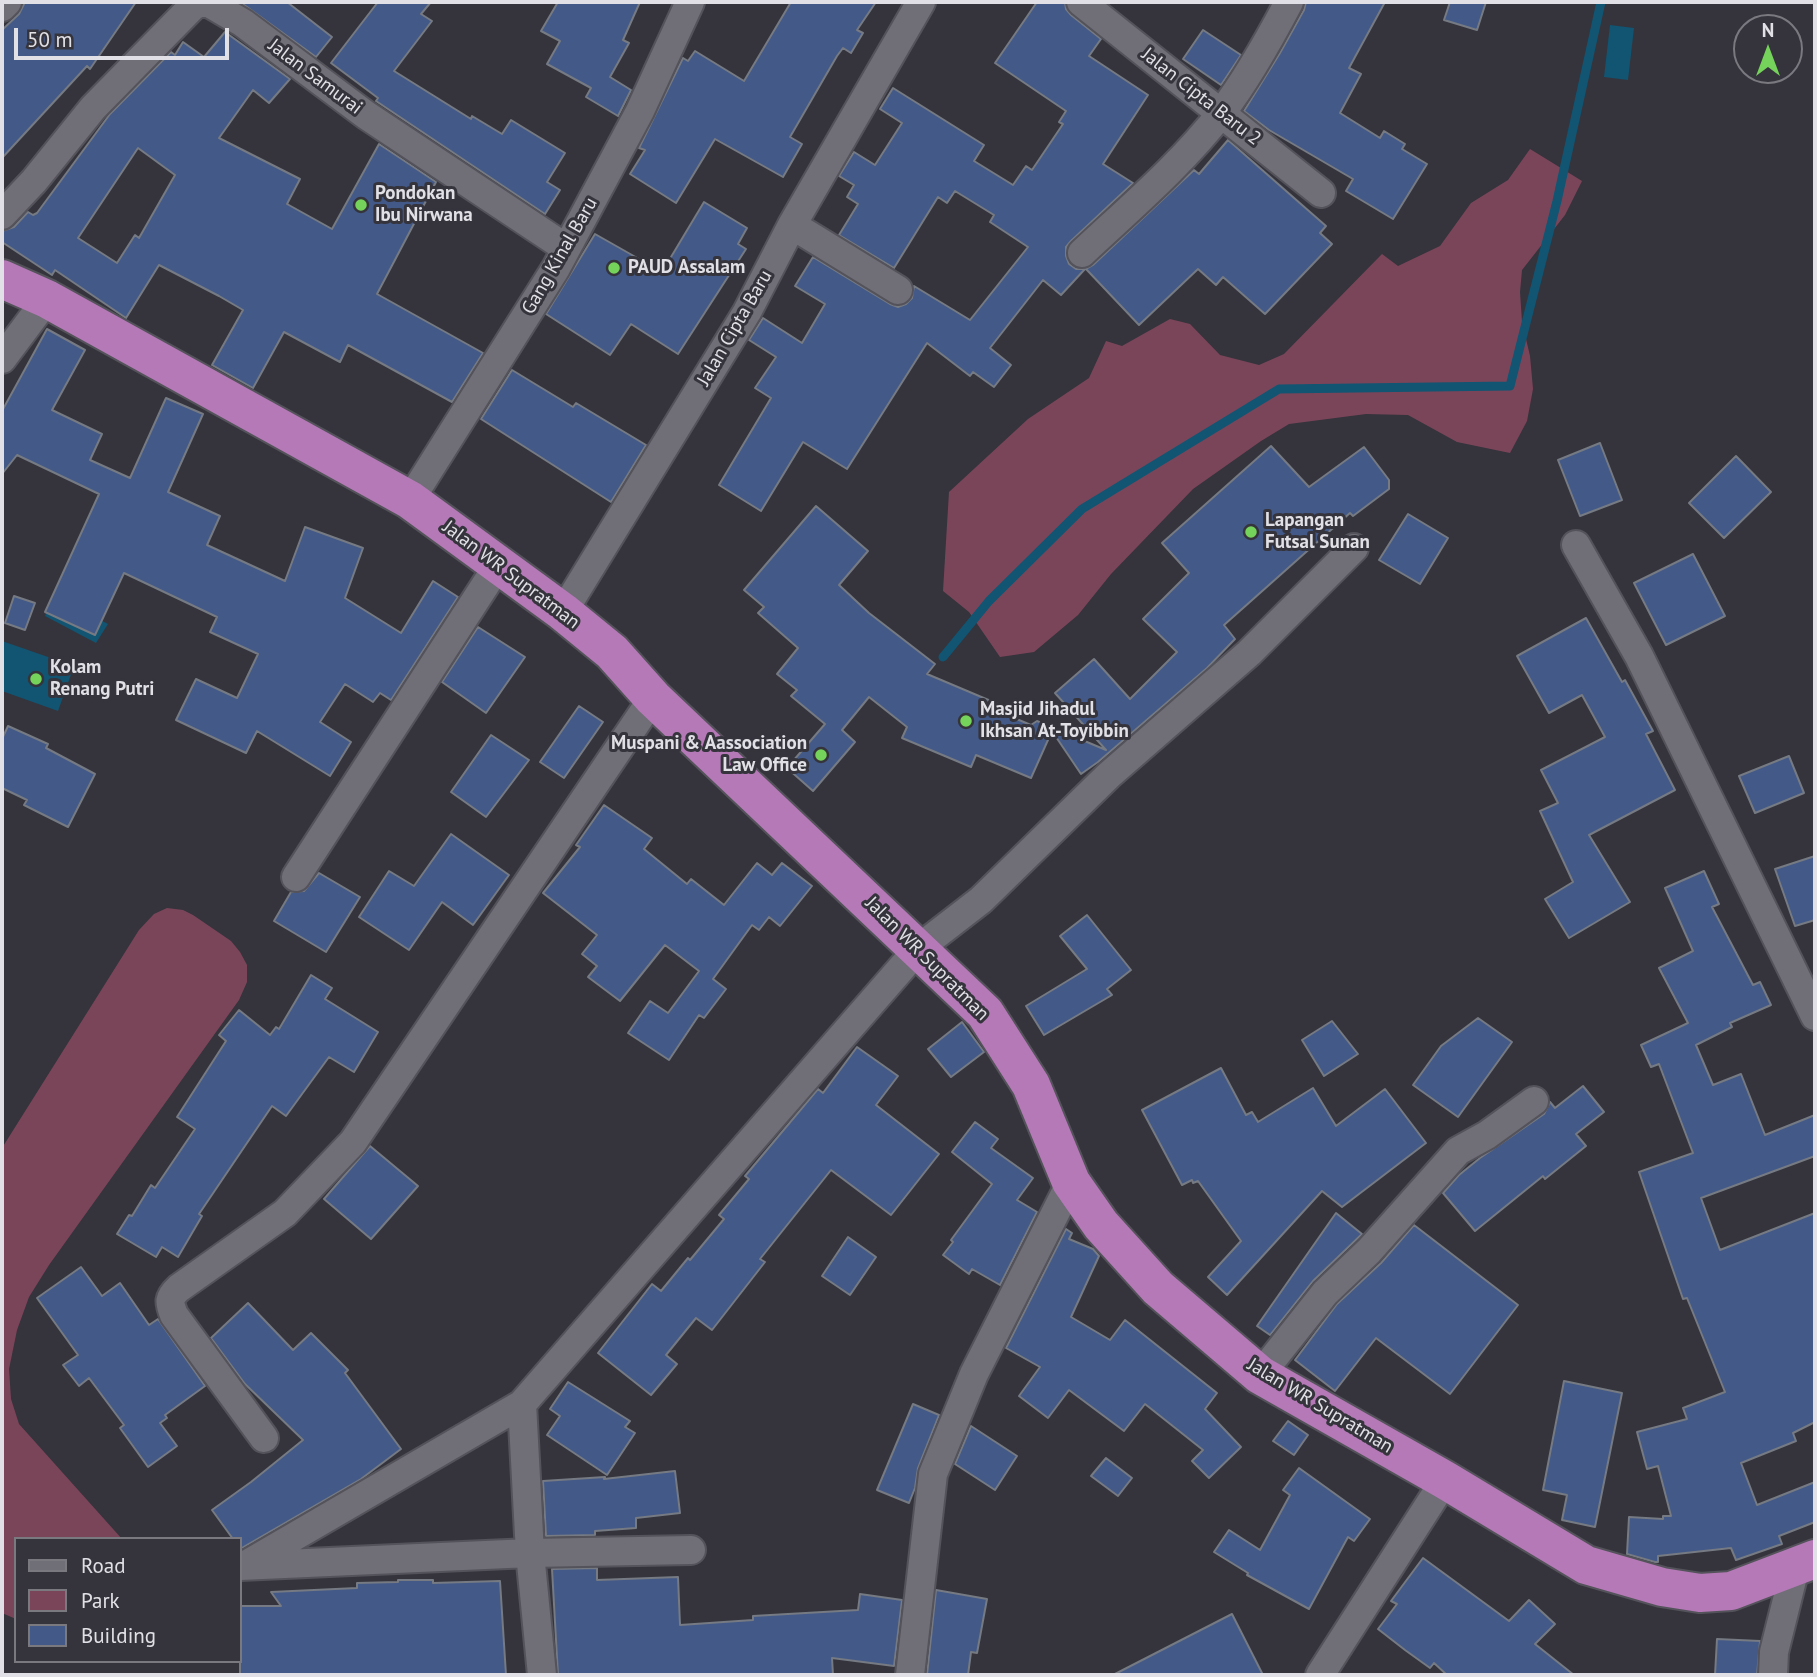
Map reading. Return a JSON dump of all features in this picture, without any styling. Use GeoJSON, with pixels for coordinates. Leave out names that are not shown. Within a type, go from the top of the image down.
{"type":"FeatureCollection","features":[{"type":"Feature","properties":{"kind":"highway","name":"Jalan WR Supratman"},"geometry":{"type":"LineString","coordinates":[[2,279],[47,299],[410,500],[563,612],[611,652],[653,698],[985,1013],[1031,1085],[1071,1182],[1101,1225],[1158,1288],[1260,1375],[1445,1480],[1586,1565],[1662,1587],[1700,1593],[1731,1591],[1805,1563]]}},
{"type":"Feature","properties":{"kind":"street"},"geometry":{"type":"LineString","coordinates":[[2,6],[8,2]]}},
{"type":"Feature","properties":{"kind":"street","name":"Gang Kinal Baru"},"geometry":{"type":"LineString","coordinates":[[410,500],[566,248],[640,111],[690,2]]}},
{"type":"Feature","properties":{"kind":"street","name":"Jalan Cipta Baru"},"geometry":{"type":"LineString","coordinates":[[563,612],[747,312],[792,225],[921,2]]}},
{"type":"Feature","properties":{"kind":"street","name":"Jalan Cipta Baru 2"},"geometry":{"type":"LineString","coordinates":[[1080,2],[1321,192]]}},
{"type":"Feature","properties":{"kind":"street"},"geometry":{"type":"LineString","coordinates":[[1082,253],[1189,151],[1222,112],[1258,58],[1289,2]]}},
{"type":"Feature","properties":{"kind":"street","name":"Jalan Samurai"},"geometry":{"type":"LineString","coordinates":[[2,215],[34,181],[93,108],[192,7],[204,3],[243,23],[366,115],[566,248]]}},
{"type":"Feature","properties":{"kind":"street"},"geometry":{"type":"LineString","coordinates":[[792,225],[898,290]]}},
{"type":"Feature","properties":{"kind":"street"},"geometry":{"type":"LineString","coordinates":[[2,359],[47,299]]}},
{"type":"Feature","properties":{"kind":"street"},"geometry":{"type":"LineString","coordinates":[[1576,545],[1639,656],[1815,1016]]}},
{"type":"Feature","properties":{"kind":"street"},"geometry":{"type":"LineString","coordinates":[[242,1566],[522,1404],[919,948],[981,900],[1109,775],[1249,653],[1354,548]]}},
{"type":"Feature","properties":{"kind":"street"},"geometry":{"type":"LineString","coordinates":[[296,877],[499,564]]}},
{"type":"Feature","properties":{"kind":"street"},"geometry":{"type":"LineString","coordinates":[[264,1438],[174,1315],[169,1303],[170,1297],[178,1288],[285,1213],[353,1142],[653,698]]}},
{"type":"Feature","properties":{"kind":"street"},"geometry":{"type":"LineString","coordinates":[[1260,1375],[1325,1293],[1369,1251],[1458,1151],[1487,1135],[1534,1101]]}},
{"type":"Feature","properties":{"kind":"street"},"geometry":{"type":"LineString","coordinates":[[910,1675],[933,1474],[974,1374],[1071,1182]]}},
{"type":"Feature","properties":{"kind":"street"},"geometry":{"type":"LineString","coordinates":[[522,1404],[530,1553],[542,1675]]}},
{"type":"Feature","properties":{"kind":"street"},"geometry":{"type":"LineString","coordinates":[[1320,1675],[1445,1480]]}},
{"type":"Feature","properties":{"kind":"street"},"geometry":{"type":"LineString","coordinates":[[242,1566],[530,1553],[691,1550]]}},
{"type":"Feature","properties":{"kind":"street"},"geometry":{"type":"LineString","coordinates":[[1773,1675],[1774,1652],[1805,1563]]}},
{"type":"Feature","properties":{"kind":"green space"},"geometry":{"type":"Polygon","coordinates":[[[1530,149],[1582,181],[1565,215],[1522,270],[1522,322],[1530,356],[1533,389],[1527,421],[1510,453],[1457,442],[1408,415],[1366,414],[1289,424],[1193,489],[1111,574],[1078,615],[1034,652],[1000,657],[969,612],[943,591],[949,492],[1028,419],[1089,378],[1106,341],[1122,346],[1170,319],[1190,324],[1220,355],[1259,365],[1284,354],[1382,254],[1398,266],[1440,246],[1471,203],[1508,180],[1530,149]]]}},
{"type":"Feature","properties":{"kind":"green space"},"geometry":{"type":"Polygon","coordinates":[[[167,908],[183,910],[231,941],[247,965],[247,982],[239,1000],[49,1265],[29,1297],[17,1330],[9,1369],[11,1399],[19,1424],[120,1537],[14,1537],[14,1618],[2,1613],[2,1148],[139,930],[154,914],[167,908]]]}},
{"type":"Feature","properties":{"kind":"water"},"geometry":{"type":"Polygon","coordinates":[[[1610,25],[1634,28],[1628,80],[1604,77],[1610,25]]]}},
{"type":"Feature","properties":{"kind":"water"},"geometry":{"type":"Polygon","coordinates":[[[54,596],[108,624],[96,643],[45,616],[54,596]]]}},
{"type":"Feature","properties":{"kind":"water","name":"Kolam Renang Putri"},"geometry":{"type":"Polygon","coordinates":[[[2,641],[74,666],[58,711],[2,691],[2,641]]]}},
{"type":"Feature","properties":{"kind":"building"},"geometry":{"type":"Polygon","coordinates":[[[25,2],[136,2],[90,69],[87,66],[2,158],[2,30],[19,14],[25,2]]]}},
{"type":"Feature","properties":{"kind":"building"},"geometry":{"type":"Polygon","coordinates":[[[240,2],[287,2],[332,37],[316,57],[240,2]]]}},
{"type":"Feature","properties":{"kind":"building"},"geometry":{"type":"Polygon","coordinates":[[[378,2],[431,2],[421,14],[432,21],[394,71],[471,119],[472,116],[502,134],[511,120],[565,153],[547,182],[560,190],[545,214],[376,101],[378,98],[331,63],[378,2]]]}},
{"type":"Feature","properties":{"kind":"building"},"geometry":{"type":"Polygon","coordinates":[[[558,2],[640,2],[623,40],[629,43],[610,77],[631,90],[618,116],[586,97],[591,88],[547,64],[560,41],[541,31],[558,2]]]}},
{"type":"Feature","properties":{"kind":"building"},"geometry":{"type":"Polygon","coordinates":[[[791,2],[876,2],[857,30],[863,33],[851,53],[843,48],[837,56],[790,137],[802,144],[783,177],[715,139],[676,203],[630,174],[645,150],[639,148],[683,58],[688,61],[695,51],[744,81],[791,2]]]}},
{"type":"Feature","properties":{"kind":"building"},"geometry":{"type":"Polygon","coordinates":[[[1037,2],[1065,2],[1071,15],[1101,39],[1089,56],[1148,95],[1103,164],[1133,183],[1066,247],[1069,264],[1076,269],[1085,269],[1061,295],[1043,280],[990,348],[1011,365],[994,387],[973,372],[970,376],[927,343],[847,469],[803,442],[761,511],[719,485],[771,398],[755,388],[776,357],[749,340],[763,318],[802,343],[825,304],[795,286],[813,257],[890,304],[898,307],[906,304],[912,298],[914,286],[970,320],[1028,247],[990,222],[994,215],[955,191],[947,203],[938,197],[894,268],[839,235],[858,204],[847,197],[854,185],[839,176],[854,152],[875,165],[902,123],[880,109],[893,88],[984,145],[974,161],[1013,185],[1026,166],[1032,170],[1063,124],[1059,122],[1066,111],[995,63],[1037,2]]]}},
{"type":"Feature","properties":{"kind":"building"},"geometry":{"type":"Polygon","coordinates":[[[1306,2],[1385,2],[1349,68],[1361,74],[1340,113],[1380,138],[1384,131],[1405,144],[1402,149],[1427,164],[1393,219],[1346,191],[1353,179],[1269,130],[1244,111],[1280,53],[1306,2]]]}},
{"type":"Feature","properties":{"kind":"building"},"geometry":{"type":"Polygon","coordinates":[[[1450,2],[1486,2],[1477,30],[1444,20],[1450,2]]]}},
{"type":"Feature","properties":{"kind":"building"},"geometry":{"type":"Polygon","coordinates":[[[1203,30],[1241,55],[1221,85],[1183,59],[1203,30]]]}},
{"type":"Feature","properties":{"kind":"building"},"geometry":{"type":"Polygon","coordinates":[[[225,32],[290,79],[269,103],[253,90],[219,138],[300,179],[287,204],[332,229],[379,144],[436,182],[377,294],[483,353],[452,402],[348,345],[340,362],[284,332],[253,388],[212,365],[243,310],[219,296],[159,265],[126,318],[55,270],[52,275],[2,242],[2,231],[14,227],[28,212],[33,215],[37,213],[110,114],[171,52],[175,55],[183,42],[204,57],[225,32]],[[138,148],[78,238],[117,263],[135,235],[139,238],[175,175],[138,148]]]}},
{"type":"Feature","properties":{"kind":"building"},"geometry":{"type":"Polygon","coordinates":[[[1228,140],[1326,226],[1320,233],[1332,244],[1265,314],[1223,277],[1216,285],[1198,269],[1139,325],[1086,269],[1194,170],[1199,174],[1228,140]]]}},
{"type":"Feature","properties":{"kind":"building"},"geometry":{"type":"Polygon","coordinates":[[[704,202],[747,228],[738,244],[746,249],[678,354],[631,324],[610,355],[546,314],[595,234],[662,272],[704,202]]]}},
{"type":"Feature","properties":{"kind":"building"},"geometry":{"type":"Polygon","coordinates":[[[47,329],[85,350],[52,410],[102,434],[90,460],[130,478],[166,398],[203,414],[168,492],[220,516],[207,545],[285,581],[305,527],[363,548],[345,598],[401,633],[433,581],[458,597],[391,700],[380,693],[373,702],[345,684],[320,722],[351,742],[330,776],[257,731],[246,753],[176,720],[196,679],[237,698],[258,654],[210,632],[217,617],[124,573],[95,635],[45,612],[99,494],[17,455],[2,474],[2,411],[47,329]]]}},
{"type":"Feature","properties":{"kind":"building"},"geometry":{"type":"Polygon","coordinates":[[[512,370],[573,407],[576,403],[646,445],[611,502],[481,419],[512,370]]]}},
{"type":"Feature","properties":{"kind":"building"},"geometry":{"type":"Polygon","coordinates":[[[1600,443],[1622,500],[1580,516],[1558,460],[1600,443]]]}},
{"type":"Feature","properties":{"kind":"building"},"geometry":{"type":"Polygon","coordinates":[[[1271,446],[1309,487],[1364,447],[1389,480],[1389,489],[1353,516],[1350,513],[1224,625],[1235,639],[1207,668],[1081,774],[1052,731],[1031,778],[976,755],[971,767],[902,738],[907,727],[869,697],[842,730],[855,742],[813,791],[787,768],[825,724],[791,696],[797,690],[777,674],[798,648],[758,613],[764,607],[744,590],[816,506],[868,551],[839,585],[869,613],[935,664],[927,674],[998,704],[995,710],[1031,725],[1037,721],[1106,750],[1055,693],[1094,659],[1130,699],[1177,652],[1143,619],[1189,573],[1162,543],[1271,446]]]}},
{"type":"Feature","properties":{"kind":"building"},"geometry":{"type":"Polygon","coordinates":[[[1736,456],[1771,492],[1724,538],[1689,503],[1736,456]]]}},
{"type":"Feature","properties":{"kind":"building"},"geometry":{"type":"Polygon","coordinates":[[[1408,514],[1448,538],[1420,584],[1379,560],[1408,514]]]}},
{"type":"Feature","properties":{"kind":"building"},"geometry":{"type":"Polygon","coordinates":[[[1693,554],[1725,616],[1666,645],[1634,583],[1693,554]]]}},
{"type":"Feature","properties":{"kind":"building"},"geometry":{"type":"Polygon","coordinates":[[[14,596],[35,603],[25,630],[5,623],[14,596]]]}},
{"type":"Feature","properties":{"kind":"building"},"geometry":{"type":"Polygon","coordinates":[[[1586,618],[1653,731],[1646,734],[1675,790],[1589,835],[1630,902],[1569,938],[1545,899],[1573,882],[1540,811],[1558,803],[1541,770],[1605,737],[1582,695],[1549,713],[1517,656],[1586,618]]]}},
{"type":"Feature","properties":{"kind":"building"},"geometry":{"type":"Polygon","coordinates":[[[478,627],[525,657],[486,713],[442,682],[478,627]]]}},
{"type":"Feature","properties":{"kind":"building"},"geometry":{"type":"Polygon","coordinates":[[[579,706],[603,722],[564,778],[540,762],[579,706]]]}},
{"type":"Feature","properties":{"kind":"building"},"geometry":{"type":"Polygon","coordinates":[[[8,726],[48,744],[46,748],[95,774],[68,827],[24,805],[27,800],[2,788],[2,739],[8,726]]]}},
{"type":"Feature","properties":{"kind":"building"},"geometry":{"type":"Polygon","coordinates":[[[491,735],[529,760],[486,817],[451,792],[491,735]]]}},
{"type":"Feature","properties":{"kind":"building"},"geometry":{"type":"Polygon","coordinates":[[[1789,756],[1804,793],[1755,813],[1739,776],[1789,756]]]}},
{"type":"Feature","properties":{"kind":"building"},"geometry":{"type":"Polygon","coordinates":[[[604,805],[652,838],[644,849],[687,884],[691,879],[724,905],[757,863],[772,875],[782,863],[812,886],[780,926],[769,917],[759,930],[752,925],[713,979],[726,989],[704,1018],[699,1015],[669,1060],[628,1033],[650,1001],[668,1013],[699,971],[665,945],[620,1001],[588,977],[597,966],[582,954],[597,935],[543,893],[580,847],[576,845],[604,805]]]}},
{"type":"Feature","properties":{"kind":"building"},"geometry":{"type":"Polygon","coordinates":[[[451,834],[509,875],[473,925],[442,902],[409,950],[359,917],[389,871],[414,886],[451,834]]]}},
{"type":"Feature","properties":{"kind":"building"},"geometry":{"type":"Polygon","coordinates":[[[1815,856],[1815,920],[1795,926],[1775,869],[1815,856]]]}},
{"type":"Feature","properties":{"kind":"building"},"geometry":{"type":"Polygon","coordinates":[[[1704,871],[1719,904],[1712,907],[1753,985],[1760,982],[1771,1005],[1730,1023],[1732,1027],[1696,1045],[1713,1085],[1741,1074],[1765,1135],[1815,1115],[1815,1156],[1701,1198],[1720,1250],[1815,1213],[1815,1422],[1793,1433],[1796,1441],[1741,1463],[1757,1505],[1815,1482],[1815,1522],[1779,1536],[1782,1544],[1736,1560],[1731,1548],[1658,1556],[1658,1562],[1655,1562],[1627,1554],[1629,1517],[1663,1519],[1663,1516],[1671,1516],[1658,1466],[1647,1469],[1637,1432],[1687,1419],[1683,1408],[1725,1392],[1687,1298],[1683,1299],[1639,1172],[1693,1153],[1659,1064],[1651,1067],[1641,1045],[1688,1023],[1659,968],[1693,951],[1665,888],[1704,871]]]}},
{"type":"Feature","properties":{"kind":"building"},"geometry":{"type":"Polygon","coordinates":[[[319,873],[360,897],[326,952],[274,921],[291,892],[304,891],[319,873]]]}},
{"type":"Feature","properties":{"kind":"building"},"geometry":{"type":"Polygon","coordinates":[[[1087,915],[1131,970],[1107,989],[1112,995],[1044,1035],[1026,1006],[1087,969],[1060,936],[1087,915]]]}},
{"type":"Feature","properties":{"kind":"building"},"geometry":{"type":"Polygon","coordinates":[[[311,975],[332,988],[325,999],[378,1032],[354,1072],[329,1057],[286,1116],[272,1106],[199,1214],[202,1216],[178,1257],[162,1247],[156,1257],[117,1234],[151,1185],[155,1188],[195,1129],[177,1117],[226,1041],[219,1035],[239,1010],[270,1035],[276,1027],[279,1029],[311,975]]]}},
{"type":"Feature","properties":{"kind":"building"},"geometry":{"type":"Polygon","coordinates":[[[1478,1018],[1512,1042],[1458,1117],[1413,1085],[1441,1046],[1478,1018]]]}},
{"type":"Feature","properties":{"kind":"building"},"geometry":{"type":"Polygon","coordinates":[[[1332,1021],[1358,1054],[1324,1076],[1302,1040],[1332,1021]]]}},
{"type":"Feature","properties":{"kind":"building"},"geometry":{"type":"Polygon","coordinates":[[[962,1022],[984,1052],[951,1077],[928,1049],[962,1022]]]}},
{"type":"Feature","properties":{"kind":"building"},"geometry":{"type":"Polygon","coordinates":[[[857,1047],[898,1076],[876,1105],[939,1154],[891,1215],[831,1170],[760,1259],[765,1262],[712,1330],[696,1318],[666,1355],[677,1364],[651,1395],[598,1353],[652,1284],[661,1291],[688,1258],[690,1260],[724,1219],[719,1215],[749,1179],[745,1176],[818,1089],[823,1093],[857,1047]]]}},
{"type":"Feature","properties":{"kind":"building"},"geometry":{"type":"Polygon","coordinates":[[[1221,1068],[1246,1115],[1252,1112],[1258,1122],[1313,1088],[1336,1126],[1385,1089],[1426,1143],[1342,1207],[1322,1191],[1227,1295],[1208,1277],[1241,1241],[1198,1181],[1193,1183],[1192,1180],[1182,1185],[1142,1110],[1221,1068]]]}},
{"type":"Feature","properties":{"kind":"building"},"geometry":{"type":"Polygon","coordinates":[[[1583,1086],[1604,1112],[1576,1134],[1586,1146],[1545,1179],[1543,1176],[1475,1231],[1443,1193],[1480,1158],[1544,1114],[1550,1102],[1555,1108],[1583,1086]]]}},
{"type":"Feature","properties":{"kind":"building"},"geometry":{"type":"Polygon","coordinates":[[[975,1122],[998,1139],[991,1148],[1033,1178],[1017,1200],[1037,1212],[1000,1285],[972,1269],[969,1274],[943,1255],[992,1184],[952,1152],[975,1122]]]}},
{"type":"Feature","properties":{"kind":"building"},"geometry":{"type":"Polygon","coordinates":[[[370,1146],[418,1186],[371,1239],[324,1199],[370,1146]]]}},
{"type":"Feature","properties":{"kind":"building"},"geometry":{"type":"Polygon","coordinates":[[[1336,1213],[1362,1234],[1313,1281],[1270,1335],[1257,1326],[1336,1213]]]}},
{"type":"Feature","properties":{"kind":"building"},"geometry":{"type":"Polygon","coordinates":[[[1414,1225],[1518,1305],[1450,1394],[1376,1338],[1335,1391],[1295,1360],[1337,1304],[1381,1263],[1414,1225]]]}},
{"type":"Feature","properties":{"kind":"building"},"geometry":{"type":"Polygon","coordinates":[[[1066,1229],[1072,1233],[1069,1239],[1093,1249],[1099,1256],[1071,1317],[1110,1340],[1125,1320],[1217,1393],[1205,1409],[1241,1447],[1209,1478],[1192,1461],[1203,1450],[1145,1404],[1124,1431],[1069,1390],[1048,1418],[1019,1396],[1040,1367],[1006,1348],[1066,1229]]]}},
{"type":"Feature","properties":{"kind":"building"},"geometry":{"type":"Polygon","coordinates":[[[848,1237],[876,1257],[850,1295],[822,1276],[848,1237]]]}},
{"type":"Feature","properties":{"kind":"building"},"geometry":{"type":"Polygon","coordinates":[[[81,1267],[102,1296],[120,1283],[149,1325],[158,1319],[205,1386],[165,1415],[167,1418],[160,1423],[177,1446],[148,1467],[120,1428],[124,1425],[89,1378],[79,1386],[63,1365],[78,1355],[37,1298],[81,1267]]]}},
{"type":"Feature","properties":{"kind":"building"},"geometry":{"type":"Polygon","coordinates":[[[248,1303],[293,1350],[311,1333],[348,1370],[345,1373],[401,1449],[361,1479],[242,1548],[242,1537],[232,1537],[212,1510],[303,1440],[245,1384],[211,1338],[248,1303]]]}},
{"type":"Feature","properties":{"kind":"building"},"geometry":{"type":"Polygon","coordinates":[[[1564,1381],[1622,1393],[1595,1527],[1562,1520],[1567,1495],[1543,1490],[1564,1381]]]}},
{"type":"Feature","properties":{"kind":"building"},"geometry":{"type":"Polygon","coordinates":[[[568,1382],[630,1421],[625,1427],[635,1433],[607,1475],[547,1435],[560,1416],[550,1409],[568,1382]]]}},
{"type":"Feature","properties":{"kind":"building"},"geometry":{"type":"Polygon","coordinates":[[[913,1404],[939,1415],[918,1468],[909,1503],[877,1490],[913,1404]]]}},
{"type":"Feature","properties":{"kind":"building"},"geometry":{"type":"Polygon","coordinates":[[[1288,1421],[1308,1435],[1294,1455],[1273,1441],[1288,1421]]]}},
{"type":"Feature","properties":{"kind":"building"},"geometry":{"type":"Polygon","coordinates":[[[971,1426],[1017,1456],[995,1490],[955,1464],[971,1426]]]}},
{"type":"Feature","properties":{"kind":"building"},"geometry":{"type":"Polygon","coordinates":[[[1106,1458],[1132,1478],[1118,1496],[1091,1476],[1106,1458]]]}},
{"type":"Feature","properties":{"kind":"building"},"geometry":{"type":"Polygon","coordinates":[[[1299,1468],[1370,1519],[1354,1541],[1348,1537],[1309,1609],[1247,1575],[1248,1573],[1214,1552],[1229,1530],[1260,1550],[1290,1495],[1283,1490],[1299,1468]]]}},
{"type":"Feature","properties":{"kind":"building"},"geometry":{"type":"Polygon","coordinates":[[[675,1471],[680,1513],[636,1518],[636,1528],[595,1531],[595,1535],[546,1536],[543,1481],[605,1477],[604,1479],[675,1471]]]}},
{"type":"Feature","properties":{"kind":"building"},"geometry":{"type":"Polygon","coordinates":[[[1423,1558],[1509,1621],[1529,1600],[1555,1624],[1535,1644],[1574,1675],[1447,1675],[1434,1663],[1430,1668],[1405,1650],[1378,1629],[1397,1604],[1391,1601],[1423,1558]]]}},
{"type":"Feature","properties":{"kind":"building"},"geometry":{"type":"Polygon","coordinates":[[[597,1568],[597,1580],[678,1577],[680,1625],[753,1620],[753,1616],[858,1610],[860,1594],[902,1600],[894,1666],[832,1658],[833,1675],[558,1675],[552,1569],[597,1568]]]}},
{"type":"Feature","properties":{"kind":"building"},"geometry":{"type":"Polygon","coordinates":[[[500,1581],[506,1675],[240,1675],[242,1606],[281,1606],[271,1592],[357,1588],[357,1583],[500,1581]]]}},
{"type":"Feature","properties":{"kind":"building"},"geometry":{"type":"Polygon","coordinates":[[[936,1590],[987,1599],[977,1653],[971,1652],[968,1675],[927,1675],[936,1590]]]}},
{"type":"Feature","properties":{"kind":"building"},"geometry":{"type":"Polygon","coordinates":[[[1232,1614],[1263,1675],[1113,1675],[1232,1614]]]}},
{"type":"Feature","properties":{"kind":"building"},"geometry":{"type":"Polygon","coordinates":[[[1717,1639],[1760,1641],[1757,1675],[1715,1675],[1717,1639]]]}},
{"type":"Feature","properties":{"kind":"waterway"},"geometry":{"type":"LineString","coordinates":[[943,657],[989,601],[1082,509],[1279,389],[1510,386],[1557,201],[1601,2]]}},
{"type":"Feature","properties":{"kind":"place","name":"Pondokan Ibu Nirwana"},"geometry":{"type":"Point","coordinates":[361,205]}},
{"type":"Feature","properties":{"kind":"place","name":"PAUD Assalam"},"geometry":{"type":"Point","coordinates":[614,268]}},
{"type":"Feature","properties":{"kind":"place","name":"Lapangan Futsal Sunan"},"geometry":{"type":"Point","coordinates":[1251,532]}},
{"type":"Feature","properties":{"kind":"place","name":"Kolam Renang Putri"},"geometry":{"type":"Point","coordinates":[36,679]}},
{"type":"Feature","properties":{"kind":"place","name":"Masjid Jihadul Ikhsan At-Toyibbin"},"geometry":{"type":"Point","coordinates":[966,721]}},
{"type":"Feature","properties":{"kind":"place","name":"Muspani & Aassociation Law Office"},"geometry":{"type":"Point","coordinates":[821,755]}}]}
